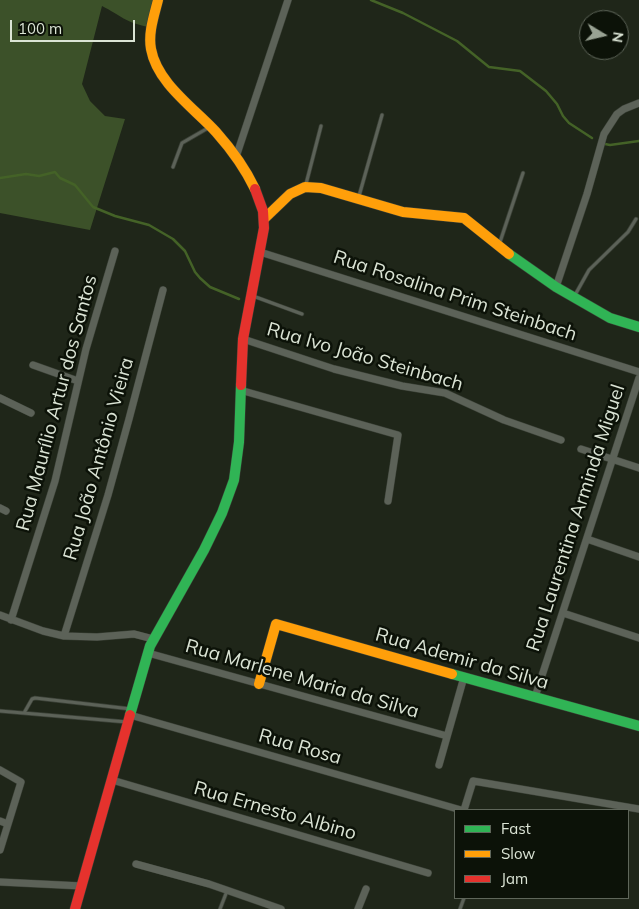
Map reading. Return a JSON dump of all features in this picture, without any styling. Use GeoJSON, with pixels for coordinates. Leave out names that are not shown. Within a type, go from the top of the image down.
{"type":"FeatureCollection","features":[{"type":"Feature","properties":{"kind":"main road"},"geometry":{"type":"LineString","coordinates":[[75,909],[153,639],[204,550],[228,500],[237,461],[243,339],[265,218],[262,206],[251,183],[236,158],[211,126],[168,82],[155,61],[150,44],[158,0]]}},
{"type":"Feature","properties":{"kind":"main road"},"geometry":{"type":"LineString","coordinates":[[265,218],[290,194],[305,187],[321,188],[403,212],[464,218],[474,224],[522,264],[556,287],[610,318],[639,326]]}},
{"type":"Feature","properties":{"kind":"main road","name":"Rua Ademir da Silva"},"geometry":{"type":"LineString","coordinates":[[259,684],[276,624],[639,726]]}},
{"type":"Feature","properties":{"kind":"street"},"geometry":{"type":"LineString","coordinates":[[236,158],[288,0]]}},
{"type":"Feature","properties":{"kind":"street"},"geometry":{"type":"LineString","coordinates":[[556,287],[587,194],[604,134],[610,122],[617,114],[639,103]]}},
{"type":"Feature","properties":{"kind":"street","name":"Rua Maurílio Artur dos Santos"},"geometry":{"type":"LineString","coordinates":[[11,620],[55,481],[78,381],[115,251]]}},
{"type":"Feature","properties":{"kind":"street","name":"Rua Rosalina Prim Steinbach"},"geometry":{"type":"LineString","coordinates":[[260,252],[639,372]]}},
{"type":"Feature","properties":{"kind":"street","name":"Rua João Antônio Vieira"},"geometry":{"type":"LineString","coordinates":[[64,636],[110,485],[163,290]]}},
{"type":"Feature","properties":{"kind":"street","name":"Rua Ivo João Steinbach"},"geometry":{"type":"LineString","coordinates":[[243,339],[334,369],[402,386],[445,393],[504,420],[561,440]]}},
{"type":"Feature","properties":{"kind":"street"},"geometry":{"type":"LineString","coordinates":[[33,365],[78,381]]}},
{"type":"Feature","properties":{"kind":"street","name":"Rua Laurentina Arminda Miguel"},"geometry":{"type":"LineString","coordinates":[[535,698],[639,378]]}},
{"type":"Feature","properties":{"kind":"street"},"geometry":{"type":"LineString","coordinates":[[240,390],[398,435],[388,501]]}},
{"type":"Feature","properties":{"kind":"street"},"geometry":{"type":"LineString","coordinates":[[0,398],[31,413]]}},
{"type":"Feature","properties":{"kind":"street"},"geometry":{"type":"LineString","coordinates":[[581,449],[639,468]]}},
{"type":"Feature","properties":{"kind":"street"},"geometry":{"type":"LineString","coordinates":[[587,539],[639,556]]}},
{"type":"Feature","properties":{"kind":"street"},"geometry":{"type":"LineString","coordinates":[[562,612],[639,638]]}},
{"type":"Feature","properties":{"kind":"street"},"geometry":{"type":"LineString","coordinates":[[0,615],[43,631],[64,636],[97,637],[134,634],[153,639]]}},
{"type":"Feature","properties":{"kind":"street","name":"Rua Marlene Maria da Silva"},"geometry":{"type":"LineString","coordinates":[[148,653],[447,736]]}},
{"type":"Feature","properties":{"kind":"street"},"geometry":{"type":"LineString","coordinates":[[438,765],[464,678]]}},
{"type":"Feature","properties":{"kind":"street","name":"Rua Rosa"},"geometry":{"type":"LineString","coordinates":[[130,715],[459,809]]}},
{"type":"Feature","properties":{"kind":"street"},"geometry":{"type":"LineString","coordinates":[[0,770],[21,782],[0,850]]}},
{"type":"Feature","properties":{"kind":"street","name":"Rua Ernesto Albino"},"geometry":{"type":"LineString","coordinates":[[112,780],[428,873]]}},
{"type":"Feature","properties":{"kind":"street"},"geometry":{"type":"LineString","coordinates":[[462,809],[473,781],[639,809]]}},
{"type":"Feature","properties":{"kind":"street"},"geometry":{"type":"LineString","coordinates":[[0,821],[8,824]]}},
{"type":"Feature","properties":{"kind":"street"},"geometry":{"type":"LineString","coordinates":[[136,864],[175,874],[281,909]]}},
{"type":"Feature","properties":{"kind":"street"},"geometry":{"type":"LineString","coordinates":[[0,882],[82,886]]}},
{"type":"Feature","properties":{"kind":"street"},"geometry":{"type":"LineString","coordinates":[[358,909],[366,889]]}},
{"type":"Feature","properties":{"kind":"lane"},"geometry":{"type":"LineString","coordinates":[[358,199],[382,115]]}},
{"type":"Feature","properties":{"kind":"lane"},"geometry":{"type":"LineString","coordinates":[[173,167],[182,143],[211,126]]}},
{"type":"Feature","properties":{"kind":"lane"},"geometry":{"type":"LineString","coordinates":[[305,187],[321,126]]}},
{"type":"Feature","properties":{"kind":"lane"},"geometry":{"type":"LineString","coordinates":[[499,245],[523,173]]}},
{"type":"Feature","properties":{"kind":"lane"},"geometry":{"type":"LineString","coordinates":[[574,298],[589,270],[628,232],[636,219]]}},
{"type":"Feature","properties":{"kind":"lane"},"geometry":{"type":"LineString","coordinates":[[251,295],[302,314]]}},
{"type":"Feature","properties":{"kind":"lane"},"geometry":{"type":"LineString","coordinates":[[24,713],[32,699],[35,698],[130,715]]}},
{"type":"Feature","properties":{"kind":"lane"},"geometry":{"type":"LineString","coordinates":[[0,711],[130,715]]}},
{"type":"Feature","properties":{"kind":"lane"},"geometry":{"type":"LineString","coordinates":[[220,909],[228,891]]}},
{"type":"Feature","properties":{"kind":"green space"},"geometry":{"type":"Polygon","coordinates":[[[0,0],[155,0],[149,27],[129,21],[102,6],[82,84],[90,101],[105,116],[125,119],[90,230],[0,213],[0,0]]]}},
{"type":"Feature","properties":{"kind":"waterway"},"geometry":{"type":"LineString","coordinates":[[371,0],[403,13],[457,41],[489,67],[520,71],[546,91],[569,123],[592,138]]}},
{"type":"Feature","properties":{"kind":"waterway"},"geometry":{"type":"LineString","coordinates":[[605,144],[639,141]]}},
{"type":"Feature","properties":{"kind":"waterway"},"geometry":{"type":"LineString","coordinates":[[0,178],[26,174],[39,176],[55,172],[60,178],[75,185],[93,207],[115,216],[149,225],[173,239],[185,251],[200,278],[210,287],[239,299]]}},
{"type":"Feature","properties":{"kind":"traffic: fast"},"geometry":{"type":"LineString","coordinates":[[509,254],[556,287],[610,318],[639,327]]}},
{"type":"Feature","properties":{"kind":"traffic: fast"},"geometry":{"type":"LineString","coordinates":[[130,715],[150,646],[204,550],[222,513],[234,480],[239,442],[241,385]]}},
{"type":"Feature","properties":{"kind":"traffic: fast"},"geometry":{"type":"LineString","coordinates":[[452,674],[639,726]]}},
{"type":"Feature","properties":{"kind":"traffic: slow"},"geometry":{"type":"LineString","coordinates":[[158,0],[150,37],[151,49],[161,73],[168,84],[216,132],[242,166],[255,189]]}},
{"type":"Feature","properties":{"kind":"traffic: slow"},"geometry":{"type":"LineString","coordinates":[[265,218],[290,194],[305,187],[321,188],[403,212],[464,218],[509,254]]}},
{"type":"Feature","properties":{"kind":"traffic: slow"},"geometry":{"type":"LineString","coordinates":[[259,684],[276,624],[452,674]]}},
{"type":"Feature","properties":{"kind":"traffic: jam"},"geometry":{"type":"LineString","coordinates":[[241,385],[243,339],[264,228],[263,211],[255,189]]}},
{"type":"Feature","properties":{"kind":"traffic: jam"},"geometry":{"type":"LineString","coordinates":[[75,909],[130,715]]}}]}
